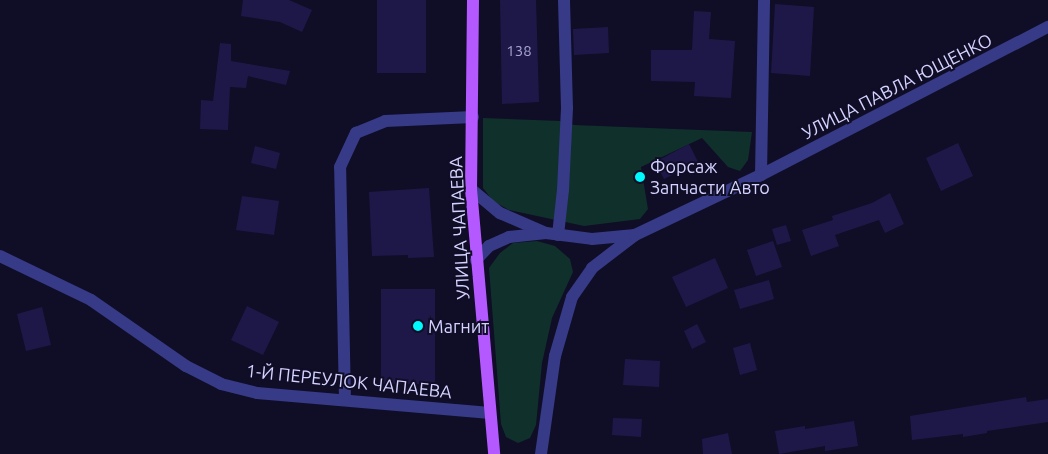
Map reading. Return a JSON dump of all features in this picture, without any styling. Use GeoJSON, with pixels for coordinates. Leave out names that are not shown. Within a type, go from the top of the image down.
{"type":"FeatureCollection","features":[{"type":"Feature","properties":{"kind":"main road","name":"УЛИЦА ЧАПАЕВА"},"geometry":{"type":"LineString","coordinates":[[473,0],[471,189],[490,413],[497,453]]}},
{"type":"Feature","properties":{"kind":"street"},"geometry":{"type":"LineString","coordinates":[[552,234],[563,190],[567,108],[564,0]]}},
{"type":"Feature","properties":{"kind":"street"},"geometry":{"type":"LineString","coordinates":[[761,175],[764,0]]}},
{"type":"Feature","properties":{"kind":"street","name":"УЛИЦА ПАВЛА ЮЩЕНКО"},"geometry":{"type":"LineString","coordinates":[[636,235],[761,175],[1048,27]]}},
{"type":"Feature","properties":{"kind":"street"},"geometry":{"type":"LineString","coordinates":[[345,400],[340,167],[356,133],[385,121],[473,116]]}},
{"type":"Feature","properties":{"kind":"street"},"geometry":{"type":"LineString","coordinates":[[471,189],[500,214],[552,234]]}},
{"type":"Feature","properties":{"kind":"street"},"geometry":{"type":"LineString","coordinates":[[476,260],[489,246],[510,237],[552,234],[592,239],[636,235]]}},
{"type":"Feature","properties":{"kind":"street"},"geometry":{"type":"LineString","coordinates":[[532,454],[542,449],[556,356],[572,297],[592,268],[636,235]]}},
{"type":"Feature","properties":{"kind":"street","name":"1-Й ПЕРЕУЛОК ЧАПАЕВА"},"geometry":{"type":"LineString","coordinates":[[0,256],[90,300],[186,366],[221,384],[257,393],[490,413]]}},
{"type":"Feature","properties":{"kind":"green space"},"geometry":{"type":"Polygon","coordinates":[[[483,118],[560,121],[574,125],[752,132],[748,160],[740,171],[728,167],[702,138],[641,167],[648,209],[640,219],[584,226],[509,210],[493,201],[483,188],[483,118]]]}},
{"type":"Feature","properties":{"kind":"green space"},"geometry":{"type":"Polygon","coordinates":[[[537,241],[555,246],[570,259],[573,272],[552,318],[542,363],[536,425],[530,438],[518,443],[506,437],[501,424],[489,268],[500,253],[513,243],[537,241]]]}},
{"type":"Feature","properties":{"kind":"building"},"geometry":{"type":"Polygon","coordinates":[[[243,0],[289,0],[312,10],[302,32],[280,22],[241,16],[243,0]]]}},
{"type":"Feature","properties":{"kind":"building"},"geometry":{"type":"Polygon","coordinates":[[[377,0],[426,0],[426,73],[377,73],[377,0]]]}},
{"type":"Feature","properties":{"kind":"building"},"geometry":{"type":"Polygon","coordinates":[[[500,0],[536,0],[539,102],[502,104],[500,0]]]}},
{"type":"Feature","properties":{"kind":"building"},"geometry":{"type":"Polygon","coordinates":[[[775,4],[814,7],[810,76],[771,73],[775,4]]]}},
{"type":"Feature","properties":{"kind":"building"},"geometry":{"type":"Polygon","coordinates":[[[694,11],[711,12],[709,39],[735,41],[731,98],[694,96],[695,82],[651,81],[651,50],[692,50],[694,11]]]}},
{"type":"Feature","properties":{"kind":"building"},"geometry":{"type":"Polygon","coordinates":[[[608,27],[609,53],[574,55],[573,29],[608,27]]]}},
{"type":"Feature","properties":{"kind":"building"},"geometry":{"type":"Polygon","coordinates":[[[220,43],[231,44],[231,61],[290,71],[286,85],[248,76],[246,88],[230,87],[228,130],[200,129],[201,100],[213,101],[220,43]]]}},
{"type":"Feature","properties":{"kind":"building"},"geometry":{"type":"Polygon","coordinates":[[[958,143],[973,176],[941,191],[926,158],[958,143]]]}},
{"type":"Feature","properties":{"kind":"building"},"geometry":{"type":"Polygon","coordinates":[[[689,144],[698,162],[664,179],[655,162],[689,144]]]}},
{"type":"Feature","properties":{"kind":"building"},"geometry":{"type":"Polygon","coordinates":[[[255,146],[280,153],[276,169],[251,163],[255,146]]]}},
{"type":"Feature","properties":{"kind":"building"},"geometry":{"type":"Polygon","coordinates":[[[429,188],[434,257],[408,258],[408,255],[372,256],[369,192],[429,188]]]}},
{"type":"Feature","properties":{"kind":"building"},"geometry":{"type":"Polygon","coordinates":[[[890,193],[904,224],[885,233],[879,220],[835,235],[839,246],[811,256],[802,230],[833,220],[832,216],[872,203],[890,193]]]}},
{"type":"Feature","properties":{"kind":"building"},"geometry":{"type":"Polygon","coordinates":[[[242,196],[279,201],[274,235],[236,230],[242,196]]]}},
{"type":"Feature","properties":{"kind":"building"},"geometry":{"type":"Polygon","coordinates":[[[786,225],[791,241],[777,245],[772,229],[786,225]]]}},
{"type":"Feature","properties":{"kind":"building"},"geometry":{"type":"Polygon","coordinates":[[[773,241],[782,267],[756,276],[747,250],[773,241]]]}},
{"type":"Feature","properties":{"kind":"building"},"geometry":{"type":"Polygon","coordinates":[[[715,258],[728,288],[686,307],[672,277],[715,258]]]}},
{"type":"Feature","properties":{"kind":"building"},"geometry":{"type":"Polygon","coordinates":[[[769,280],[774,299],[740,309],[734,290],[769,280]]]}},
{"type":"Feature","properties":{"kind":"building"},"geometry":{"type":"Polygon","coordinates":[[[381,289],[435,289],[435,384],[381,384],[381,289]]]}},
{"type":"Feature","properties":{"kind":"building"},"geometry":{"type":"Polygon","coordinates":[[[247,306],[279,322],[263,355],[231,340],[247,306]]]}},
{"type":"Feature","properties":{"kind":"building"},"geometry":{"type":"Polygon","coordinates":[[[42,307],[51,345],[26,351],[17,314],[42,307]]]}},
{"type":"Feature","properties":{"kind":"building"},"geometry":{"type":"Polygon","coordinates":[[[697,324],[706,342],[692,349],[684,331],[697,324]]]}},
{"type":"Feature","properties":{"kind":"building"},"geometry":{"type":"Polygon","coordinates":[[[750,343],[757,370],[740,375],[733,348],[750,343]]]}},
{"type":"Feature","properties":{"kind":"building"},"geometry":{"type":"Polygon","coordinates":[[[625,359],[660,361],[659,387],[623,385],[625,359]]]}},
{"type":"Feature","properties":{"kind":"building"},"geometry":{"type":"Polygon","coordinates":[[[1026,397],[1027,402],[1048,399],[1048,422],[987,431],[987,433],[963,437],[963,434],[912,440],[910,416],[1026,397]]]}},
{"type":"Feature","properties":{"kind":"building"},"geometry":{"type":"Polygon","coordinates":[[[613,418],[642,419],[641,437],[612,435],[613,418]]]}},
{"type":"Feature","properties":{"kind":"building"},"geometry":{"type":"Polygon","coordinates":[[[854,421],[858,446],[825,451],[825,446],[779,454],[775,431],[805,426],[805,429],[854,421]]]}},
{"type":"Feature","properties":{"kind":"building"},"geometry":{"type":"Polygon","coordinates":[[[728,433],[732,454],[703,454],[702,439],[728,433]]]}},
{"type":"Feature","properties":{"kind":"place","name":"Форсаж Запчасти Авто"},"geometry":{"type":"Point","coordinates":[640,177]}},
{"type":"Feature","properties":{"kind":"place","name":"Магнит"},"geometry":{"type":"Point","coordinates":[418,326]}}]}
